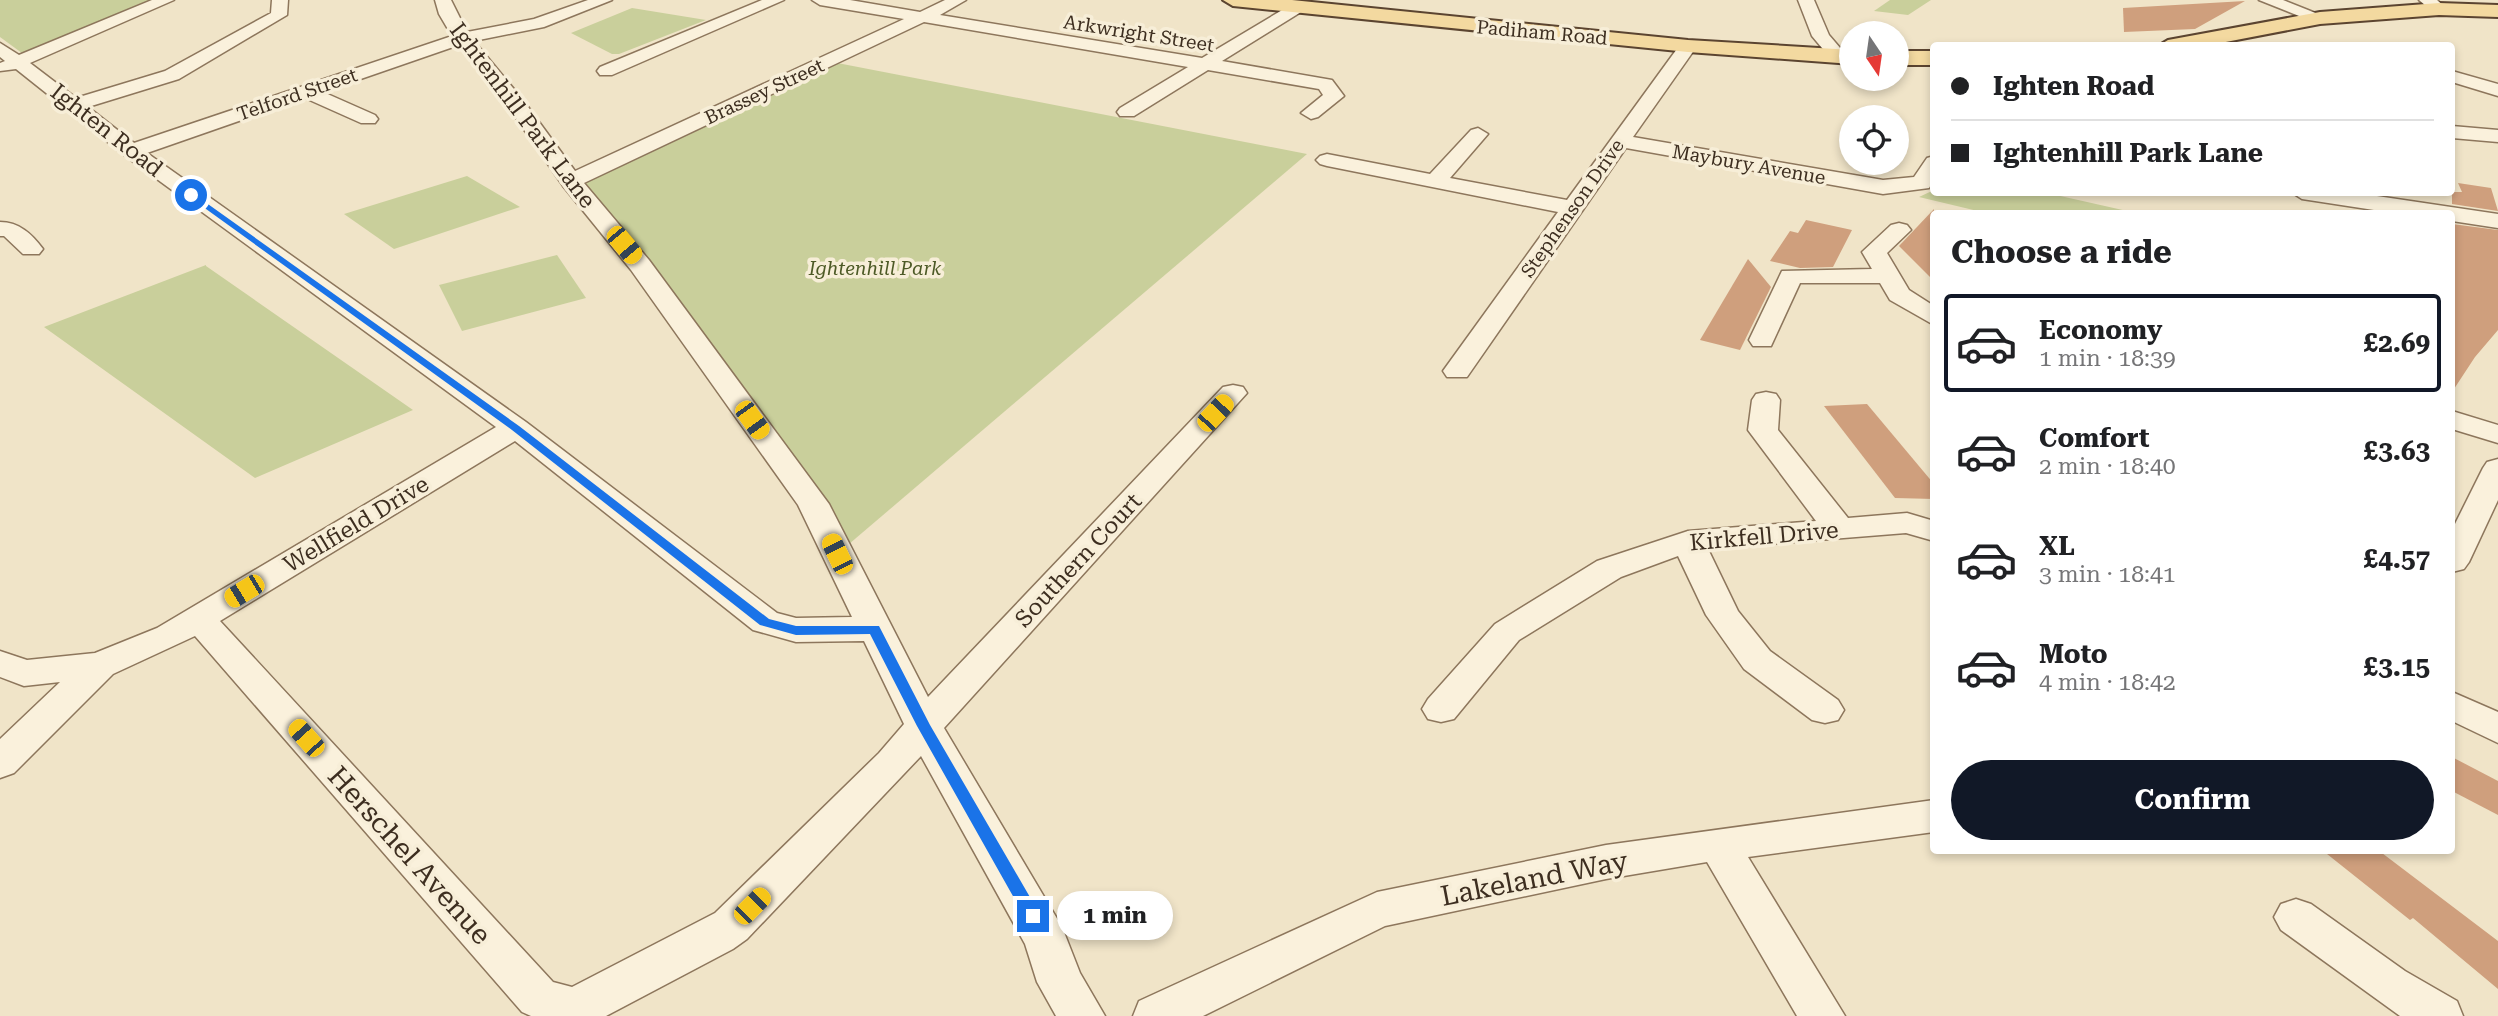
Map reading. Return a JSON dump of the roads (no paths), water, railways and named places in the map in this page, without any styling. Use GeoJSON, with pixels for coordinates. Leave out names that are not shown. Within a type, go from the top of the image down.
{"type":"FeatureCollection","features":[{"type":"Feature","properties":{"kind":"main road","name":"Padiham Road"},"geometry":{"type":"LineString","coordinates":[[1233,0],[1295,9],[1688,46],[1839,56]]}},
{"type":"Feature","properties":{"kind":"main road"},"geometry":{"type":"LineString","coordinates":[[2190,42],[2320,18],[2433,4],[2498,11]]}},
{"type":"Feature","properties":{"kind":"main road"},"geometry":{"type":"LineString","coordinates":[[1909,58],[1930,58]]}},
{"type":"Feature","properties":{"kind":"street"},"geometry":{"type":"LineString","coordinates":[[11,65],[166,0]]}},
{"type":"Feature","properties":{"kind":"street"},"geometry":{"type":"LineString","coordinates":[[75,105],[172,75],[279,15],[280,0]]}},
{"type":"Feature","properties":{"kind":"street","name":"Ightenhill Park Lane"},"geometry":{"type":"LineString","coordinates":[[443,0],[447,14],[462,38],[516,104],[571,181],[640,265],[813,504],[924,726],[1046,940],[1060,982],[1082,1016]]}},
{"type":"Feature","properties":{"kind":"street","name":"Telford Street"},"geometry":{"type":"LineString","coordinates":[[131,151],[462,38],[538,23],[604,0]]}},
{"type":"Feature","properties":{"kind":"street"},"geometry":{"type":"LineString","coordinates":[[606,71],[776,0]]}},
{"type":"Feature","properties":{"kind":"street","name":"Arkwright Street"},"geometry":{"type":"LineString","coordinates":[[820,0],[1325,84],[1334,96],[1311,113]]}},
{"type":"Feature","properties":{"kind":"street","name":"Brassey Street"},"geometry":{"type":"LineString","coordinates":[[571,181],[958,0]]}},
{"type":"Feature","properties":{"kind":"street"},"geometry":{"type":"LineString","coordinates":[[1806,0],[1821,36],[1839,51]]}},
{"type":"Feature","properties":{"kind":"street"},"geometry":{"type":"LineString","coordinates":[[2266,0],[2320,18]]}},
{"type":"Feature","properties":{"kind":"street"},"geometry":{"type":"LineString","coordinates":[[1128,112],[1295,9]]}},
{"type":"Feature","properties":{"kind":"street","name":"Stephenson Drive"},"geometry":{"type":"LineString","coordinates":[[1457,370],[1688,46]]}},
{"type":"Feature","properties":{"kind":"street","name":"Ighten Road"},"geometry":{"type":"LineString","coordinates":[[0,48],[11,65],[75,105],[131,151],[363,321],[516,428],[765,622],[796,630],[874,629]]}},
{"type":"Feature","properties":{"kind":"street"},"geometry":{"type":"LineString","coordinates":[[2455,77],[2498,90]]}},
{"type":"Feature","properties":{"kind":"street"},"geometry":{"type":"LineString","coordinates":[[306,91],[368,119]]}},
{"type":"Feature","properties":{"kind":"street"},"geometry":{"type":"LineString","coordinates":[[2455,132],[2498,136]]}},
{"type":"Feature","properties":{"kind":"street"},"geometry":{"type":"LineString","coordinates":[[1435,181],[1478,134]]}},
{"type":"Feature","properties":{"kind":"street","name":"Maybury Avenue"},"geometry":{"type":"LineString","coordinates":[[1618,141],[1883,187],[1922,183],[1930,169]]}},
{"type":"Feature","properties":{"kind":"street"},"geometry":{"type":"LineString","coordinates":[[1327,160],[1571,208]]}},
{"type":"Feature","properties":{"kind":"street"},"geometry":{"type":"LineString","coordinates":[[2328,196],[2423,210]]}},
{"type":"Feature","properties":{"kind":"street"},"geometry":{"type":"LineString","coordinates":[[2455,215],[2498,221]]}},
{"type":"Feature","properties":{"kind":"street"},"geometry":{"type":"LineString","coordinates":[[0,229],[10,229],[31,249]]}},
{"type":"Feature","properties":{"kind":"street"},"geometry":{"type":"LineString","coordinates":[[1899,230],[1874,252],[1899,295],[1930,314]]}},
{"type":"Feature","properties":{"kind":"street"},"geometry":{"type":"LineString","coordinates":[[1762,340],[1791,276],[1888,276]]}},
{"type":"Feature","properties":{"kind":"street","name":"Southern Court"},"geometry":{"type":"LineString","coordinates":[[538,998],[575,1009],[588,1004],[717,936],[752,906],[869,784],[893,763],[924,726],[1233,394]]}},
{"type":"Feature","properties":{"kind":"street"},"geometry":{"type":"LineString","coordinates":[[1766,400],[1763,430],[1840,529]]}},
{"type":"Feature","properties":{"kind":"street"},"geometry":{"type":"LineString","coordinates":[[2455,421],[2498,434]]}},
{"type":"Feature","properties":{"kind":"street","name":"Wellfield Drive"},"geometry":{"type":"LineString","coordinates":[[0,663],[24,673],[100,665],[169,636],[516,428]]}},
{"type":"Feature","properties":{"kind":"street"},"geometry":{"type":"LineString","coordinates":[[2455,556],[2498,468]]}},
{"type":"Feature","properties":{"kind":"street","name":"Kirkfell Drive"},"geometry":{"type":"LineString","coordinates":[[1441,709],[1507,632],[1609,569],[1688,541],[1907,523],[1930,530]]}},
{"type":"Feature","properties":{"kind":"street"},"geometry":{"type":"LineString","coordinates":[[1688,541],[1723,615],[1757,660],[1825,710]]}},
{"type":"Feature","properties":{"kind":"street","name":"Herschel Avenue"},"geometry":{"type":"LineString","coordinates":[[198,618],[538,998]]}},
{"type":"Feature","properties":{"kind":"street"},"geometry":{"type":"LineString","coordinates":[[0,763],[100,665]]}},
{"type":"Feature","properties":{"kind":"street"},"geometry":{"type":"LineString","coordinates":[[2455,707],[2498,729]]}},
{"type":"Feature","properties":{"kind":"street","name":"Lakeland Way"},"geometry":{"type":"LineString","coordinates":[[1156,1016],[1377,910],[1606,862],[1718,844],[1930,817]]}},
{"type":"Feature","properties":{"kind":"street"},"geometry":{"type":"LineString","coordinates":[[1718,844],[1822,1016]]}},
{"type":"Feature","properties":{"kind":"street"},"geometry":{"type":"LineString","coordinates":[[2296,917],[2389,985],[2440,1016]]}},
{"type":"Feature","properties":{"kind":"park label","name":"Ightenhill Park"},"geometry":{"type":"Point","coordinates":[875,268]}}]}
